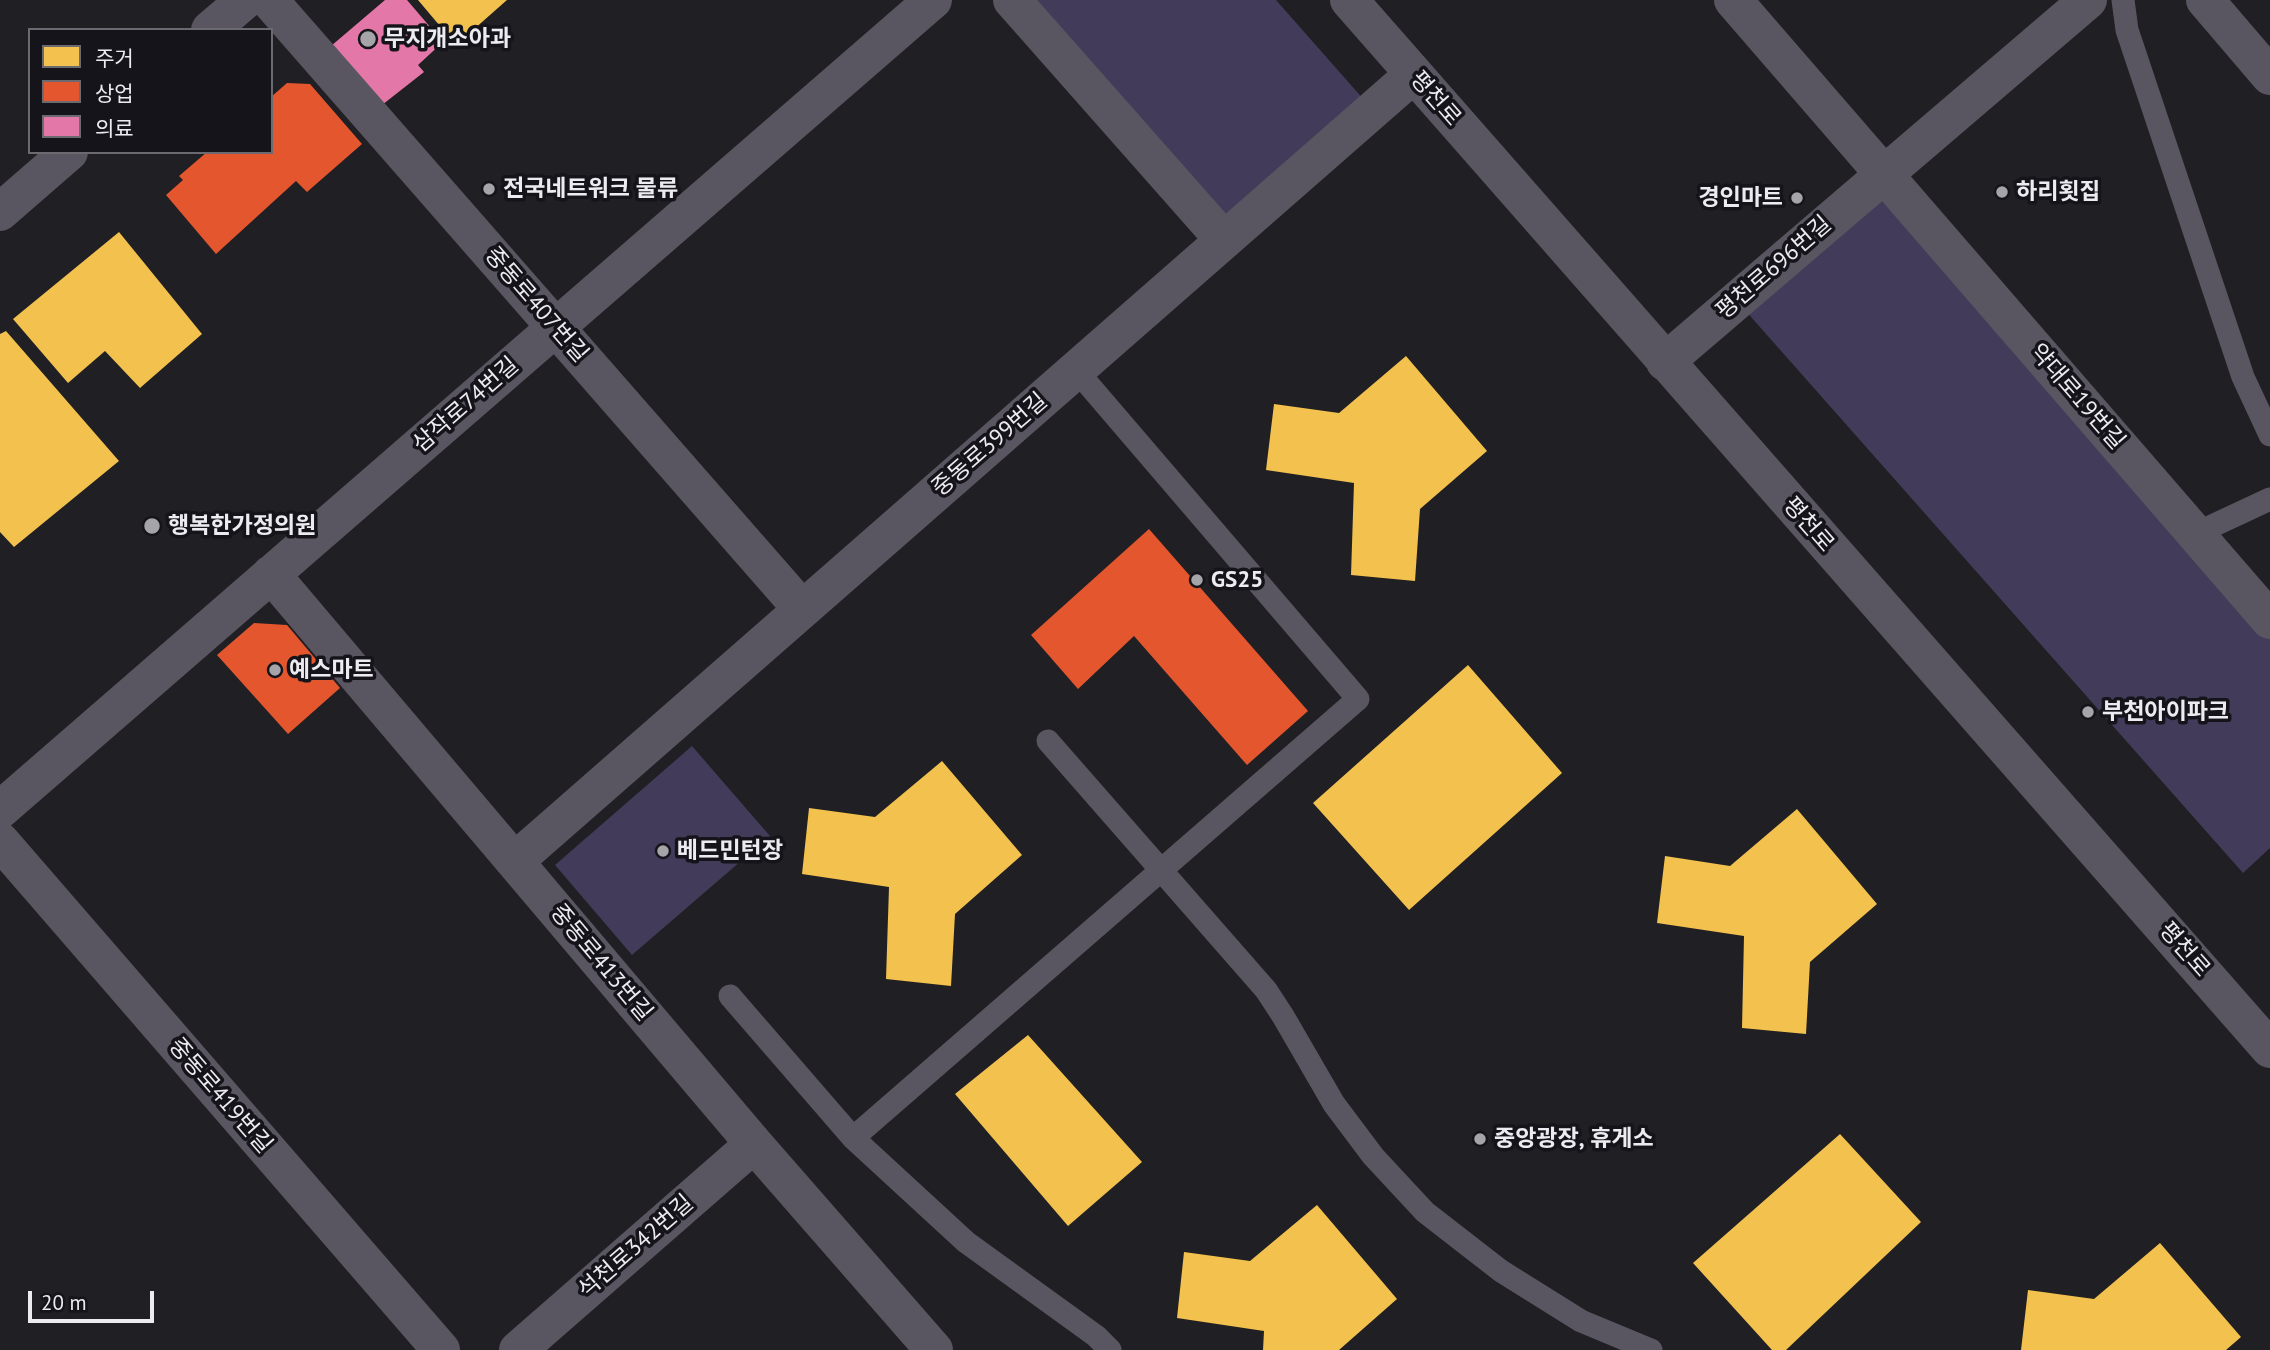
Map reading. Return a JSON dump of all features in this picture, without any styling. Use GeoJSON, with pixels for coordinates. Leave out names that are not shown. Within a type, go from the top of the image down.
{"type":"FeatureCollection","features":[{"type":"Feature","properties":{"kind":"street"},"geometry":{"type":"LineString","coordinates":[[212,28],[244,0]]}},
{"type":"Feature","properties":{"kind":"street","name":"중동로407번길"},"geometry":{"type":"LineString","coordinates":[[270,0],[802,609]]}},
{"type":"Feature","properties":{"kind":"street","name":"삼작로74번길"},"geometry":{"type":"LineString","coordinates":[[0,810],[933,0]]}},
{"type":"Feature","properties":{"kind":"street"},"geometry":{"type":"LineString","coordinates":[[1012,0],[1224,240]]}},
{"type":"Feature","properties":{"kind":"street","name":"평천로"},"geometry":{"type":"LineString","coordinates":[[1349,0],[2270,1049]]}},
{"type":"Feature","properties":{"kind":"street"},"geometry":{"type":"LineString","coordinates":[[1733,0],[1884,174]]}},
{"type":"Feature","properties":{"kind":"street","name":"평천로696번길"},"geometry":{"type":"LineString","coordinates":[[1665,362],[2088,0]]}},
{"type":"Feature","properties":{"kind":"street"},"geometry":{"type":"LineString","coordinates":[[2206,0],[2270,76]]}},
{"type":"Feature","properties":{"kind":"street","name":"중동로399번길"},"geometry":{"type":"LineString","coordinates":[[514,861],[1414,74]]}},
{"type":"Feature","properties":{"kind":"street"},"geometry":{"type":"LineString","coordinates":[[0,212],[67,154]]}},
{"type":"Feature","properties":{"kind":"street","name":"약대로19번길"},"geometry":{"type":"LineString","coordinates":[[1884,174],[2270,620]]}},
{"type":"Feature","properties":{"kind":"street","name":"중동로413번길"},"geometry":{"type":"LineString","coordinates":[[271,574],[754,1144],[934,1350]]}},
{"type":"Feature","properties":{"kind":"street","name":"중동로419번길"},"geometry":{"type":"LineString","coordinates":[[0,841],[441,1350]]}},
{"type":"Feature","properties":{"kind":"street","name":"석천로342번길"},"geometry":{"type":"LineString","coordinates":[[517,1350],[754,1144]]}},
{"type":"Feature","properties":{"kind":"lane"},"geometry":{"type":"LineString","coordinates":[[2123,0],[2127,30],[2243,377],[2270,435]]}},
{"type":"Feature","properties":{"kind":"lane"},"geometry":{"type":"LineString","coordinates":[[853,1138],[1358,699],[1076,370]]}},
{"type":"Feature","properties":{"kind":"lane"},"geometry":{"type":"LineString","coordinates":[[2195,534],[2270,499]]}},
{"type":"Feature","properties":{"kind":"lane"},"geometry":{"type":"LineString","coordinates":[[1048,741],[1266,990],[1334,1104],[1373,1156],[1426,1212],[1501,1271],[1581,1321],[1651,1350]]}},
{"type":"Feature","properties":{"kind":"lane"},"geometry":{"type":"LineString","coordinates":[[730,996],[853,1138],[966,1242],[1096,1336],[1110,1350]]}},
{"type":"Feature","properties":{"kind":"shaded area"},"geometry":{"type":"Polygon","coordinates":[[[1011,0],[1276,0],[1373,110],[1224,240],[1011,0]]]}},
{"type":"Feature","properties":{"kind":"shaded area"},"geometry":{"type":"Polygon","coordinates":[[[1884,174],[2270,620],[2270,848],[2243,873],[1736,300],[1884,174]]]}},
{"type":"Feature","properties":{"kind":"shaded area","name":"베드민턴장"},"geometry":{"type":"Polygon","coordinates":[[[692,746],[770,836],[632,955],[555,865],[692,746]]]}},
{"type":"Feature","properties":{"kind":"building: 주거"},"geometry":{"type":"Polygon","coordinates":[[[418,0],[507,0],[456,45],[418,0]]]}},
{"type":"Feature","properties":{"kind":"building: 주거"},"geometry":{"type":"Polygon","coordinates":[[[119,232],[202,334],[140,388],[105,351],[68,383],[13,319],[119,232]]]}},
{"type":"Feature","properties":{"kind":"building: 주거"},"geometry":{"type":"Polygon","coordinates":[[[6,331],[119,461],[14,547],[0,532],[0,334],[6,331]]]}},
{"type":"Feature","properties":{"kind":"building: 주거"},"geometry":{"type":"Polygon","coordinates":[[[1406,356],[1487,451],[1420,509],[1415,581],[1351,575],[1354,483],[1266,470],[1274,404],[1339,413],[1406,356]]]}},
{"type":"Feature","properties":{"kind":"building: 주거"},"geometry":{"type":"Polygon","coordinates":[[[1468,665],[1562,773],[1409,910],[1313,803],[1468,665]]]}},
{"type":"Feature","properties":{"kind":"building: 주거"},"geometry":{"type":"Polygon","coordinates":[[[942,761],[1022,855],[955,914],[951,986],[886,979],[889,887],[802,874],[809,808],[875,817],[942,761]]]}},
{"type":"Feature","properties":{"kind":"building: 주거"},"geometry":{"type":"Polygon","coordinates":[[[1797,809],[1877,904],[1810,962],[1806,1034],[1742,1028],[1744,936],[1657,923],[1665,856],[1730,866],[1797,809]]]}},
{"type":"Feature","properties":{"kind":"building: 주거"},"geometry":{"type":"Polygon","coordinates":[[[1028,1035],[1142,1162],[1068,1226],[955,1094],[1028,1035]]]}},
{"type":"Feature","properties":{"kind":"building: 주거"},"geometry":{"type":"Polygon","coordinates":[[[1840,1134],[1921,1222],[1786,1350],[1772,1350],[1693,1263],[1840,1134]]]}},
{"type":"Feature","properties":{"kind":"building: 주거"},"geometry":{"type":"Polygon","coordinates":[[[1317,1205],[1397,1299],[1339,1350],[1263,1350],[1264,1331],[1177,1318],[1184,1252],[1250,1261],[1317,1205]]]}},
{"type":"Feature","properties":{"kind":"building: 주거"},"geometry":{"type":"Polygon","coordinates":[[[2160,1243],[2241,1337],[2226,1350],[2021,1350],[2028,1290],[2094,1299],[2160,1243]]]}},
{"type":"Feature","properties":{"kind":"building: 상업"},"geometry":{"type":"Polygon","coordinates":[[[287,83],[310,84],[362,144],[307,192],[296,181],[216,254],[166,195],[183,180],[179,176],[205,154],[273,154],[273,95],[287,83]]]}},
{"type":"Feature","properties":{"kind":"building: 상업"},"geometry":{"type":"Polygon","coordinates":[[[1149,529],[1308,711],[1247,765],[1134,636],[1078,689],[1031,635],[1149,529]]]}},
{"type":"Feature","properties":{"kind":"building: 상업"},"geometry":{"type":"Polygon","coordinates":[[[254,623],[287,625],[340,688],[288,734],[217,655],[254,623]]]}},
{"type":"Feature","properties":{"kind":"building: 의료"},"geometry":{"type":"Polygon","coordinates":[[[385,0],[407,0],[443,42],[418,65],[424,72],[382,105],[331,46],[385,0]]]}},
{"type":"Feature","properties":{"kind":"place","name":"무지개소아과"},"geometry":{"type":"Point","coordinates":[368,39]}},
{"type":"Feature","properties":{"kind":"place","name":"전국네트워크 물류"},"geometry":{"type":"Point","coordinates":[489,189]}},
{"type":"Feature","properties":{"kind":"place","name":"하리횟집"},"geometry":{"type":"Point","coordinates":[2002,192]}},
{"type":"Feature","properties":{"kind":"place","name":"경인마트"},"geometry":{"type":"Point","coordinates":[1797,198]}},
{"type":"Feature","properties":{"kind":"place","name":"행복한가정의원"},"geometry":{"type":"Point","coordinates":[152,526]}},
{"type":"Feature","properties":{"kind":"place","name":"GS25"},"geometry":{"type":"Point","coordinates":[1197,580]}},
{"type":"Feature","properties":{"kind":"place","name":"예스마트"},"geometry":{"type":"Point","coordinates":[275,670]}},
{"type":"Feature","properties":{"kind":"place","name":"부천아이파크"},"geometry":{"type":"Point","coordinates":[2088,712]}},
{"type":"Feature","properties":{"kind":"place","name":"베드민턴장"},"geometry":{"type":"Point","coordinates":[663,851]}},
{"type":"Feature","properties":{"kind":"place","name":"중앙광장, 휴게소"},"geometry":{"type":"Point","coordinates":[1480,1139]}}]}
